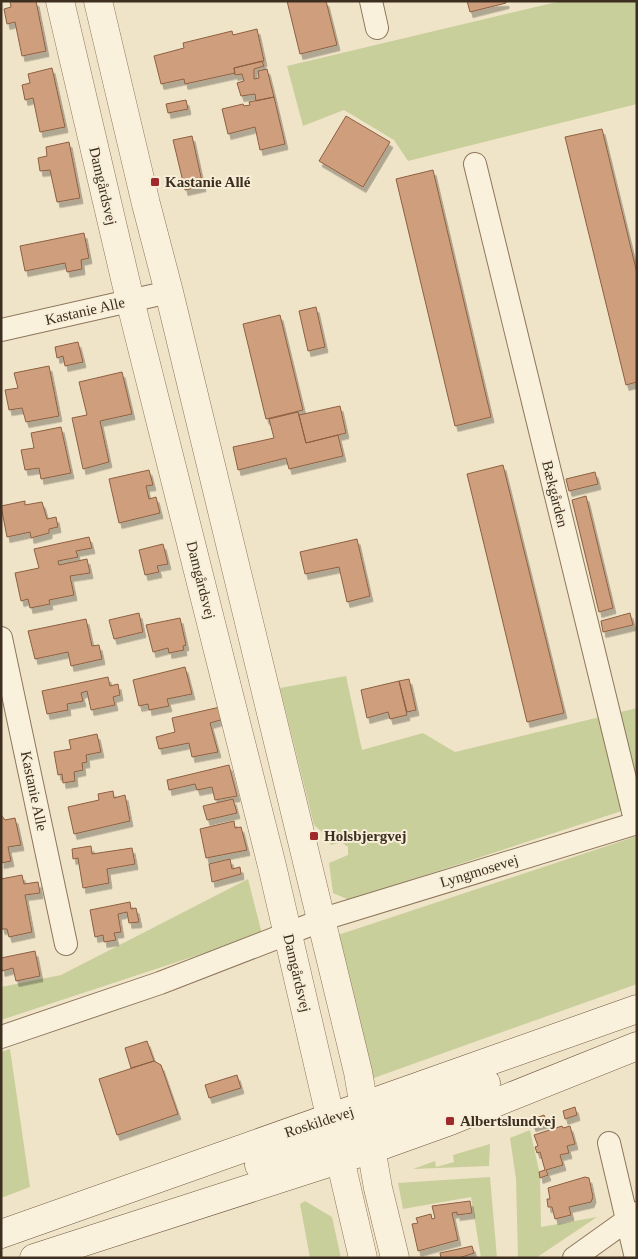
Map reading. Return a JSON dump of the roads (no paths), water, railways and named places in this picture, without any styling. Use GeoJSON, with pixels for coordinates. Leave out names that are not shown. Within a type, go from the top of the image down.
{"type":"FeatureCollection","features":[{"type":"Feature","properties":{"kind":"street","name":"Damgårdsvej"},"geometry":{"type":"LineString","coordinates":[[60,1],[130,300],[288,933],[335,1136]]}},
{"type":"Feature","properties":{"kind":"street"},"geometry":{"type":"LineString","coordinates":[[98,1],[358,1072],[378,1188],[395,1258]]}},
{"type":"Feature","properties":{"kind":"street"},"geometry":{"type":"LineString","coordinates":[[370,1],[377,28]]}},
{"type":"Feature","properties":{"kind":"street","name":"Bækgården"},"geometry":{"type":"LineString","coordinates":[[475,164],[636,823]]}},
{"type":"Feature","properties":{"kind":"street","name":"Kastanie Alle"},"geometry":{"type":"LineString","coordinates":[[1,330],[169,292]]}},
{"type":"Feature","properties":{"kind":"street","name":"Kastanie Alle"},"geometry":{"type":"LineString","coordinates":[[1,638],[66,944]]}},
{"type":"Feature","properties":{"kind":"street","name":"Lyngmosevej"},"geometry":{"type":"LineString","coordinates":[[321,920],[636,823]]}},
{"type":"Feature","properties":{"kind":"street"},"geometry":{"type":"LineString","coordinates":[[1,1037],[160,983],[321,920]]}},
{"type":"Feature","properties":{"kind":"street","name":"Roskildevej"},"geometry":{"type":"LineString","coordinates":[[335,1136],[364,1107],[637,1009]]}},
{"type":"Feature","properties":{"kind":"street"},"geometry":{"type":"LineString","coordinates":[[370,1141],[395,1118],[533,1064],[586,1027]]}},
{"type":"Feature","properties":{"kind":"street","name":"Roskildevej"},"geometry":{"type":"LineString","coordinates":[[1,1234],[248,1145],[335,1136],[370,1141],[450,1121],[637,1046]]}},
{"type":"Feature","properties":{"kind":"street"},"geometry":{"type":"LineString","coordinates":[[34,1258],[120,1229],[173,1194],[302,1150],[335,1136],[363,1258]]}},
{"type":"Feature","properties":{"kind":"street"},"geometry":{"type":"LineString","coordinates":[[609,1143],[632,1217],[636,1258]]}},
{"type":"Feature","properties":{"kind":"street"},"geometry":{"type":"LineString","coordinates":[[574,1258],[632,1217]]}},
{"type":"Feature","properties":{"kind":"place","name":"Kastanie Allé"},"geometry":{"type":"Point","coordinates":[155,182]}},
{"type":"Feature","properties":{"kind":"place","name":"Holsbjergvej"},"geometry":{"type":"Point","coordinates":[314,836]}},
{"type":"Feature","properties":{"kind":"place","name":"Albertslundvej"},"geometry":{"type":"Point","coordinates":[450,1121]}}]}
